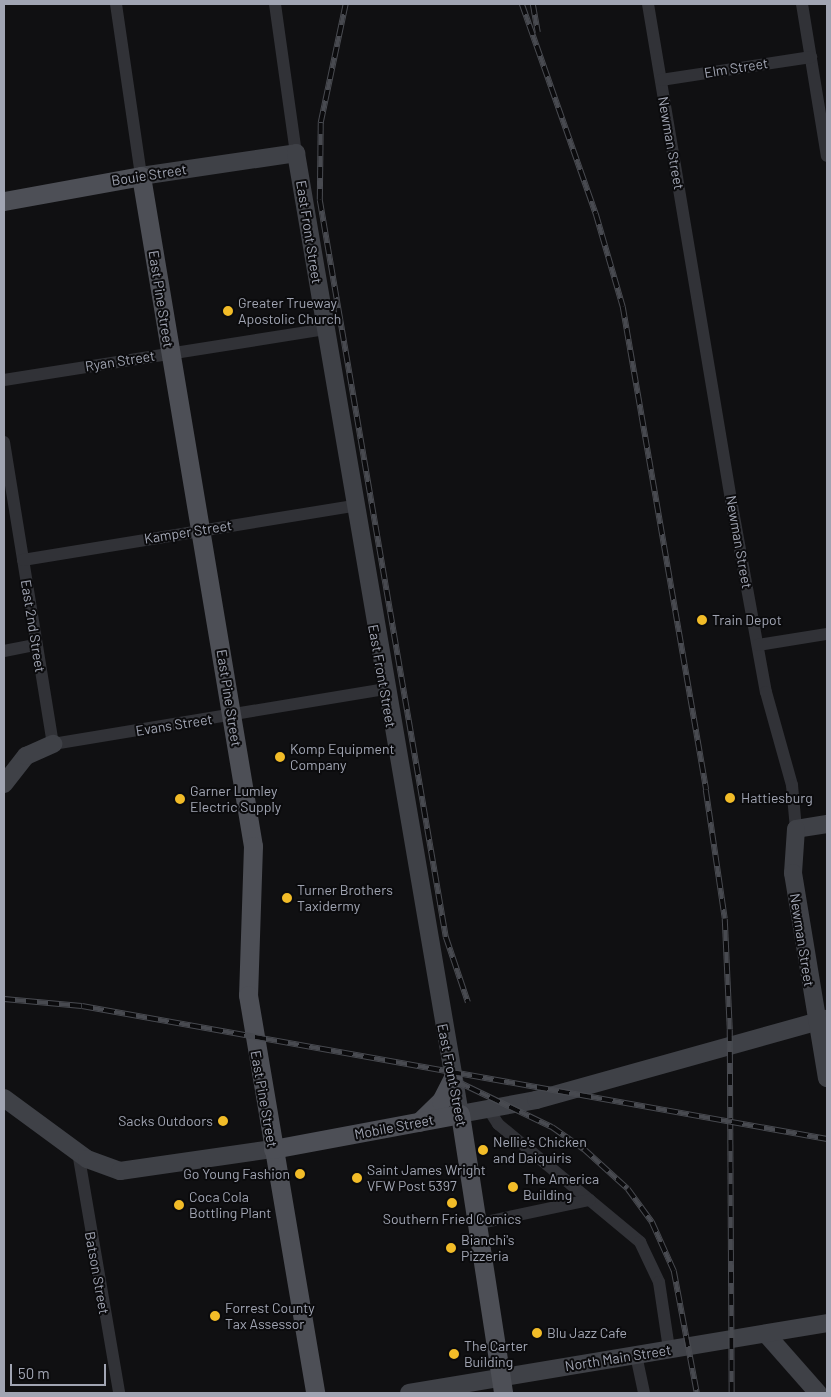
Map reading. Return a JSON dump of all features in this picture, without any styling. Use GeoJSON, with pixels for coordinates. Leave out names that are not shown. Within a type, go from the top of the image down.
{"type":"FeatureCollection","features":[{"type":"Feature","properties":{"kind":"main road","name":"Bouie Street"},"geometry":{"type":"LineString","coordinates":[[4,201],[141,176]]}},
{"type":"Feature","properties":{"kind":"main road","name":"East Pine Street"},"geometry":{"type":"LineString","coordinates":[[141,176],[170,352],[203,530],[254,861],[248,995],[315,1393]]}},
{"type":"Feature","properties":{"kind":"main road"},"geometry":{"type":"LineString","coordinates":[[419,1122],[441,1101],[452,1078]]}},
{"type":"Feature","properties":{"kind":"main road","name":"Mobile Street"},"geometry":{"type":"LineString","coordinates":[[273,1149],[460,1114]]}},
{"type":"Feature","properties":{"kind":"main road","name":"East Front Street"},"geometry":{"type":"LineString","coordinates":[[460,1114],[502,1385]]}},
{"type":"Feature","properties":{"kind":"street","name":"East Pine Street"},"geometry":{"type":"LineString","coordinates":[[116,4],[141,176]]}},
{"type":"Feature","properties":{"kind":"street","name":"East Front Street"},"geometry":{"type":"LineString","coordinates":[[275,4],[296,153],[384,689],[452,1078],[460,1114]]}},
{"type":"Feature","properties":{"kind":"street","name":"Newman Street"},"geometry":{"type":"LineString","coordinates":[[648,4],[758,645],[792,786],[796,829],[794,887],[821,1020],[827,1078]]}},
{"type":"Feature","properties":{"kind":"street"},"geometry":{"type":"LineString","coordinates":[[802,4],[827,156]]}},
{"type":"Feature","properties":{"kind":"street","name":"Elm Street"},"geometry":{"type":"LineString","coordinates":[[661,80],[811,57]]}},
{"type":"Feature","properties":{"kind":"street","name":"Bouie Street"},"geometry":{"type":"LineString","coordinates":[[141,176],[296,153]]}},
{"type":"Feature","properties":{"kind":"street","name":"Ryan Street"},"geometry":{"type":"LineString","coordinates":[[4,380],[170,352],[325,329]]}},
{"type":"Feature","properties":{"kind":"street","name":"East 2nd Street"},"geometry":{"type":"LineString","coordinates":[[4,442],[53,744]]}},
{"type":"Feature","properties":{"kind":"street","name":"Kamper Street"},"geometry":{"type":"LineString","coordinates":[[22,560],[354,506]]}},
{"type":"Feature","properties":{"kind":"street"},"geometry":{"type":"LineString","coordinates":[[758,645],[827,634]]}},
{"type":"Feature","properties":{"kind":"street"},"geometry":{"type":"LineString","coordinates":[[4,651],[36,645]]}},
{"type":"Feature","properties":{"kind":"street","name":"Evans Street"},"geometry":{"type":"LineString","coordinates":[[53,744],[384,689]]}},
{"type":"Feature","properties":{"kind":"street"},"geometry":{"type":"LineString","coordinates":[[4,784],[26,756],[53,744]]}},
{"type":"Feature","properties":{"kind":"street"},"geometry":{"type":"LineString","coordinates":[[796,829],[827,824]]}},
{"type":"Feature","properties":{"kind":"street","name":"Mobile Street"},"geometry":{"type":"LineString","coordinates":[[460,1114],[489,1110],[821,1020]]}},
{"type":"Feature","properties":{"kind":"street","name":"Mobile Street"},"geometry":{"type":"LineString","coordinates":[[4,1098],[78,1152],[103,1166],[131,1172],[273,1149]]}},
{"type":"Feature","properties":{"kind":"street"},"geometry":{"type":"LineString","coordinates":[[489,1110],[498,1124],[636,1238],[646,1252],[659,1282],[669,1350]]}},
{"type":"Feature","properties":{"kind":"street","name":"Batson Street"},"geometry":{"type":"LineString","coordinates":[[78,1152],[119,1393]]}},
{"type":"Feature","properties":{"kind":"street"},"geometry":{"type":"LineString","coordinates":[[476,1224],[589,1200]]}},
{"type":"Feature","properties":{"kind":"street","name":"North Main Street"},"geometry":{"type":"LineString","coordinates":[[409,1393],[502,1385],[636,1355],[827,1323]]}},
{"type":"Feature","properties":{"kind":"street"},"geometry":{"type":"LineString","coordinates":[[766,1334],[818,1393]]}},
{"type":"Feature","properties":{"kind":"street"},"geometry":{"type":"LineString","coordinates":[[636,1355],[644,1393]]}},
{"type":"Feature","properties":{"kind":"railway"},"geometry":{"type":"LineString","coordinates":[[346,4],[321,123],[320,200],[446,937],[468,1002]]}},
{"type":"Feature","properties":{"kind":"railway"},"geometry":{"type":"LineString","coordinates":[[522,4],[596,214],[623,307],[706,790],[725,919],[730,1030],[732,1393]]}},
{"type":"Feature","properties":{"kind":"railway"},"geometry":{"type":"LineString","coordinates":[[533,4],[538,33]]}},
{"type":"Feature","properties":{"kind":"railway"},"geometry":{"type":"LineString","coordinates":[[4,999],[82,1006],[827,1139]]}},
{"type":"Feature","properties":{"kind":"railway"},"geometry":{"type":"LineString","coordinates":[[450,1078],[552,1127],[584,1149],[628,1189],[652,1222],[674,1271],[697,1393]]}},
{"type":"Feature","properties":{"kind":"place","name":"Greater Trueway Apostolic Church"},"geometry":{"type":"Point","coordinates":[228,311]}},
{"type":"Feature","properties":{"kind":"place","name":"Train Depot"},"geometry":{"type":"Point","coordinates":[702,620]}},
{"type":"Feature","properties":{"kind":"place","name":"Komp Equipment Company"},"geometry":{"type":"Point","coordinates":[280,757]}},
{"type":"Feature","properties":{"kind":"place","name":"Hattiesburg"},"geometry":{"type":"Point","coordinates":[730,798]}},
{"type":"Feature","properties":{"kind":"place","name":"Garner Lumley Electric Supply"},"geometry":{"type":"Point","coordinates":[180,799]}},
{"type":"Feature","properties":{"kind":"place","name":"Turner Brothers Taxidermy"},"geometry":{"type":"Point","coordinates":[287,898]}},
{"type":"Feature","properties":{"kind":"place","name":"Sacks Outdoors"},"geometry":{"type":"Point","coordinates":[223,1121]}},
{"type":"Feature","properties":{"kind":"place","name":"Nellie's Chicken and Daiquiris"},"geometry":{"type":"Point","coordinates":[483,1150]}},
{"type":"Feature","properties":{"kind":"place","name":"Go Young Fashion"},"geometry":{"type":"Point","coordinates":[300,1174]}},
{"type":"Feature","properties":{"kind":"place","name":"Saint James Wright VFW Post 5397"},"geometry":{"type":"Point","coordinates":[357,1178]}},
{"type":"Feature","properties":{"kind":"place","name":"The America Building"},"geometry":{"type":"Point","coordinates":[513,1187]}},
{"type":"Feature","properties":{"kind":"place","name":"Southern Fried Comics"},"geometry":{"type":"Point","coordinates":[452,1203]}},
{"type":"Feature","properties":{"kind":"place","name":"Coca Cola Bottling Plant"},"geometry":{"type":"Point","coordinates":[179,1205]}},
{"type":"Feature","properties":{"kind":"place","name":"Bianchi's Pizzeria"},"geometry":{"type":"Point","coordinates":[451,1248]}},
{"type":"Feature","properties":{"kind":"place","name":"Forrest County Tax Assessor"},"geometry":{"type":"Point","coordinates":[215,1316]}},
{"type":"Feature","properties":{"kind":"place","name":"Blu Jazz Cafe"},"geometry":{"type":"Point","coordinates":[537,1333]}},
{"type":"Feature","properties":{"kind":"place","name":"The Carter Building"},"geometry":{"type":"Point","coordinates":[454,1354]}}]}
